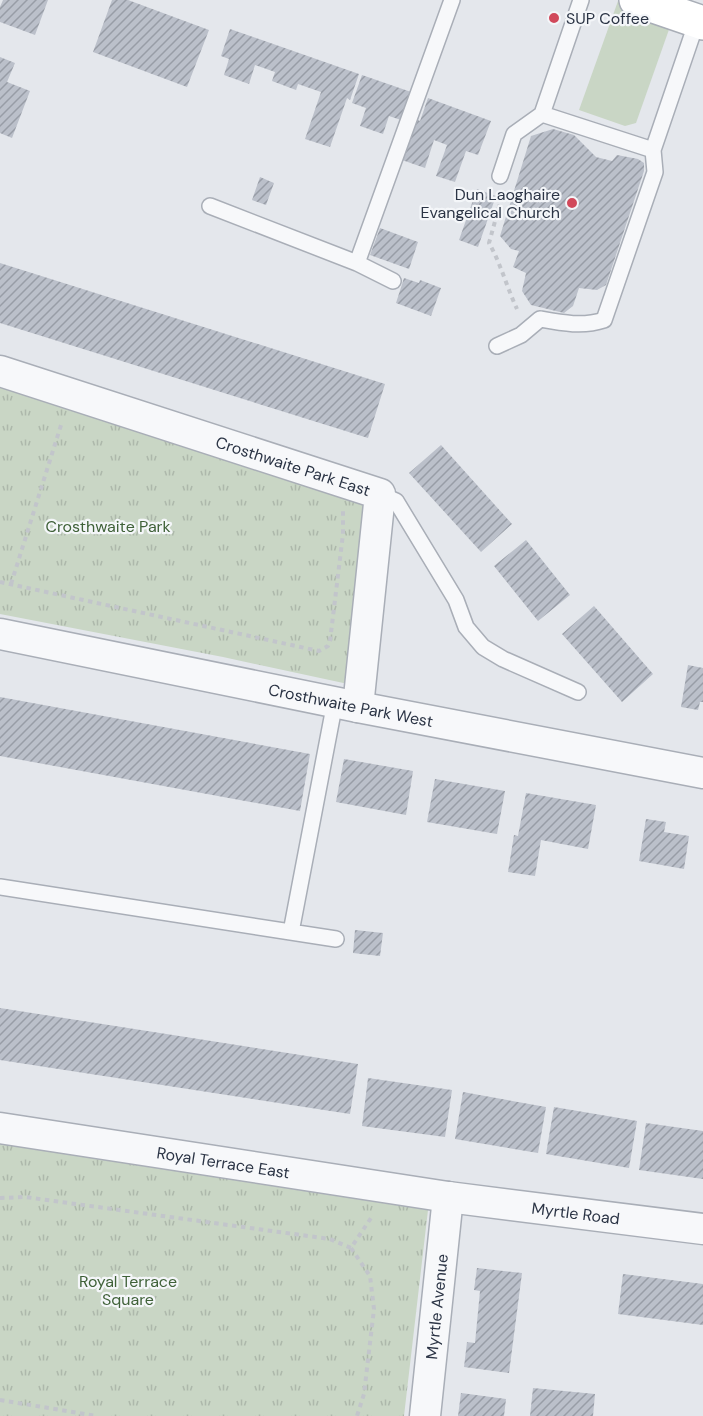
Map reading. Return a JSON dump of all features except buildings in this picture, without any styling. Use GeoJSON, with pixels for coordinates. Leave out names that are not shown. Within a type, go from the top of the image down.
{"type":"FeatureCollection","features":[{"type":"Feature","properties":{"kind":"main road"},"geometry":{"type":"LineString","coordinates":[[636,0],[700,22]]}},
{"type":"Feature","properties":{"kind":"street","name":"Crosthwaite Park East"},"geometry":{"type":"LineString","coordinates":[[0,371],[380,494],[346,704]]}},
{"type":"Feature","properties":{"kind":"street","name":"Crosthwaite Park West"},"geometry":{"type":"LineString","coordinates":[[0,634],[703,773]]}},
{"type":"Feature","properties":{"kind":"street","name":"Royal Terrace East"},"geometry":{"type":"LineString","coordinates":[[0,1128],[448,1197]]}},
{"type":"Feature","properties":{"kind":"street","name":"Myrtle Road"},"geometry":{"type":"LineString","coordinates":[[448,1197],[703,1229]]}},
{"type":"Feature","properties":{"kind":"street","name":"Myrtle Avenue"},"geometry":{"type":"LineString","coordinates":[[425,1416],[448,1197]]}},
{"type":"Feature","properties":{"kind":"lane"},"geometry":{"type":"LineString","coordinates":[[357,264],[452,0]]}},
{"type":"Feature","properties":{"kind":"lane"},"geometry":{"type":"LineString","coordinates":[[500,176],[514,134],[542,114],[581,0]]}},
{"type":"Feature","properties":{"kind":"lane"},"geometry":{"type":"LineString","coordinates":[[497,346],[521,335],[540,319],[569,324],[604,320],[655,172],[653,150],[700,22]]}},
{"type":"Feature","properties":{"kind":"lane"},"geometry":{"type":"LineString","coordinates":[[542,114],[653,150]]}},
{"type":"Feature","properties":{"kind":"lane"},"geometry":{"type":"LineString","coordinates":[[210,206],[357,264],[393,281]]}},
{"type":"Feature","properties":{"kind":"lane"},"geometry":{"type":"LineString","coordinates":[[380,494],[396,501],[456,600],[466,627],[483,647],[504,659],[578,692]]}},
{"type":"Feature","properties":{"kind":"lane"},"geometry":{"type":"LineString","coordinates":[[291,932],[346,704]]}},
{"type":"Feature","properties":{"kind":"lane"},"geometry":{"type":"LineString","coordinates":[[0,887],[336,939]]}},
{"type":"Feature","properties":{"kind":"path"},"geometry":{"type":"LineString","coordinates":[[500,176],[505,186],[489,243],[518,310],[540,319]]}},
{"type":"Feature","properties":{"kind":"path"},"geometry":{"type":"LineString","coordinates":[[11,584],[63,420]]}},
{"type":"Feature","properties":{"kind":"path"},"geometry":{"type":"LineString","coordinates":[[0,582],[319,651],[328,646],[330,641],[344,534],[343,508]]}},
{"type":"Feature","properties":{"kind":"path"},"geometry":{"type":"LineString","coordinates":[[351,1248],[390,1188]]}},
{"type":"Feature","properties":{"kind":"path"},"geometry":{"type":"LineString","coordinates":[[0,1198],[25,1197],[330,1239],[351,1248],[370,1276],[374,1309],[364,1394],[357,1416]]}},
{"type":"Feature","properties":{"kind":"path"},"geometry":{"type":"LineString","coordinates":[[0,1400],[98,1416]]}},
{"type":"Feature","properties":{"kind":"green space"},"geometry":{"type":"Polygon","coordinates":[[[618,1],[672,21],[636,123],[625,126],[579,110],[618,1]]]}},
{"type":"Feature","properties":{"kind":"green space","name":"Crosthwaite Park"},"geometry":{"type":"Polygon","coordinates":[[[0,381],[372,501],[348,684],[223,657],[0,614],[0,381]]]}},
{"type":"Feature","properties":{"kind":"green space","name":"Royal Terrace Square"},"geometry":{"type":"Polygon","coordinates":[[[0,1144],[428,1210],[404,1416],[0,1416],[0,1144]]]}},
{"type":"Feature","properties":{"kind":"place","name":"SUP Coffee"},"geometry":{"type":"Point","coordinates":[554,18]}},
{"type":"Feature","properties":{"kind":"place","name":"Dun Laoghaire Evangelical Church"},"geometry":{"type":"Point","coordinates":[572,203]}}]}
